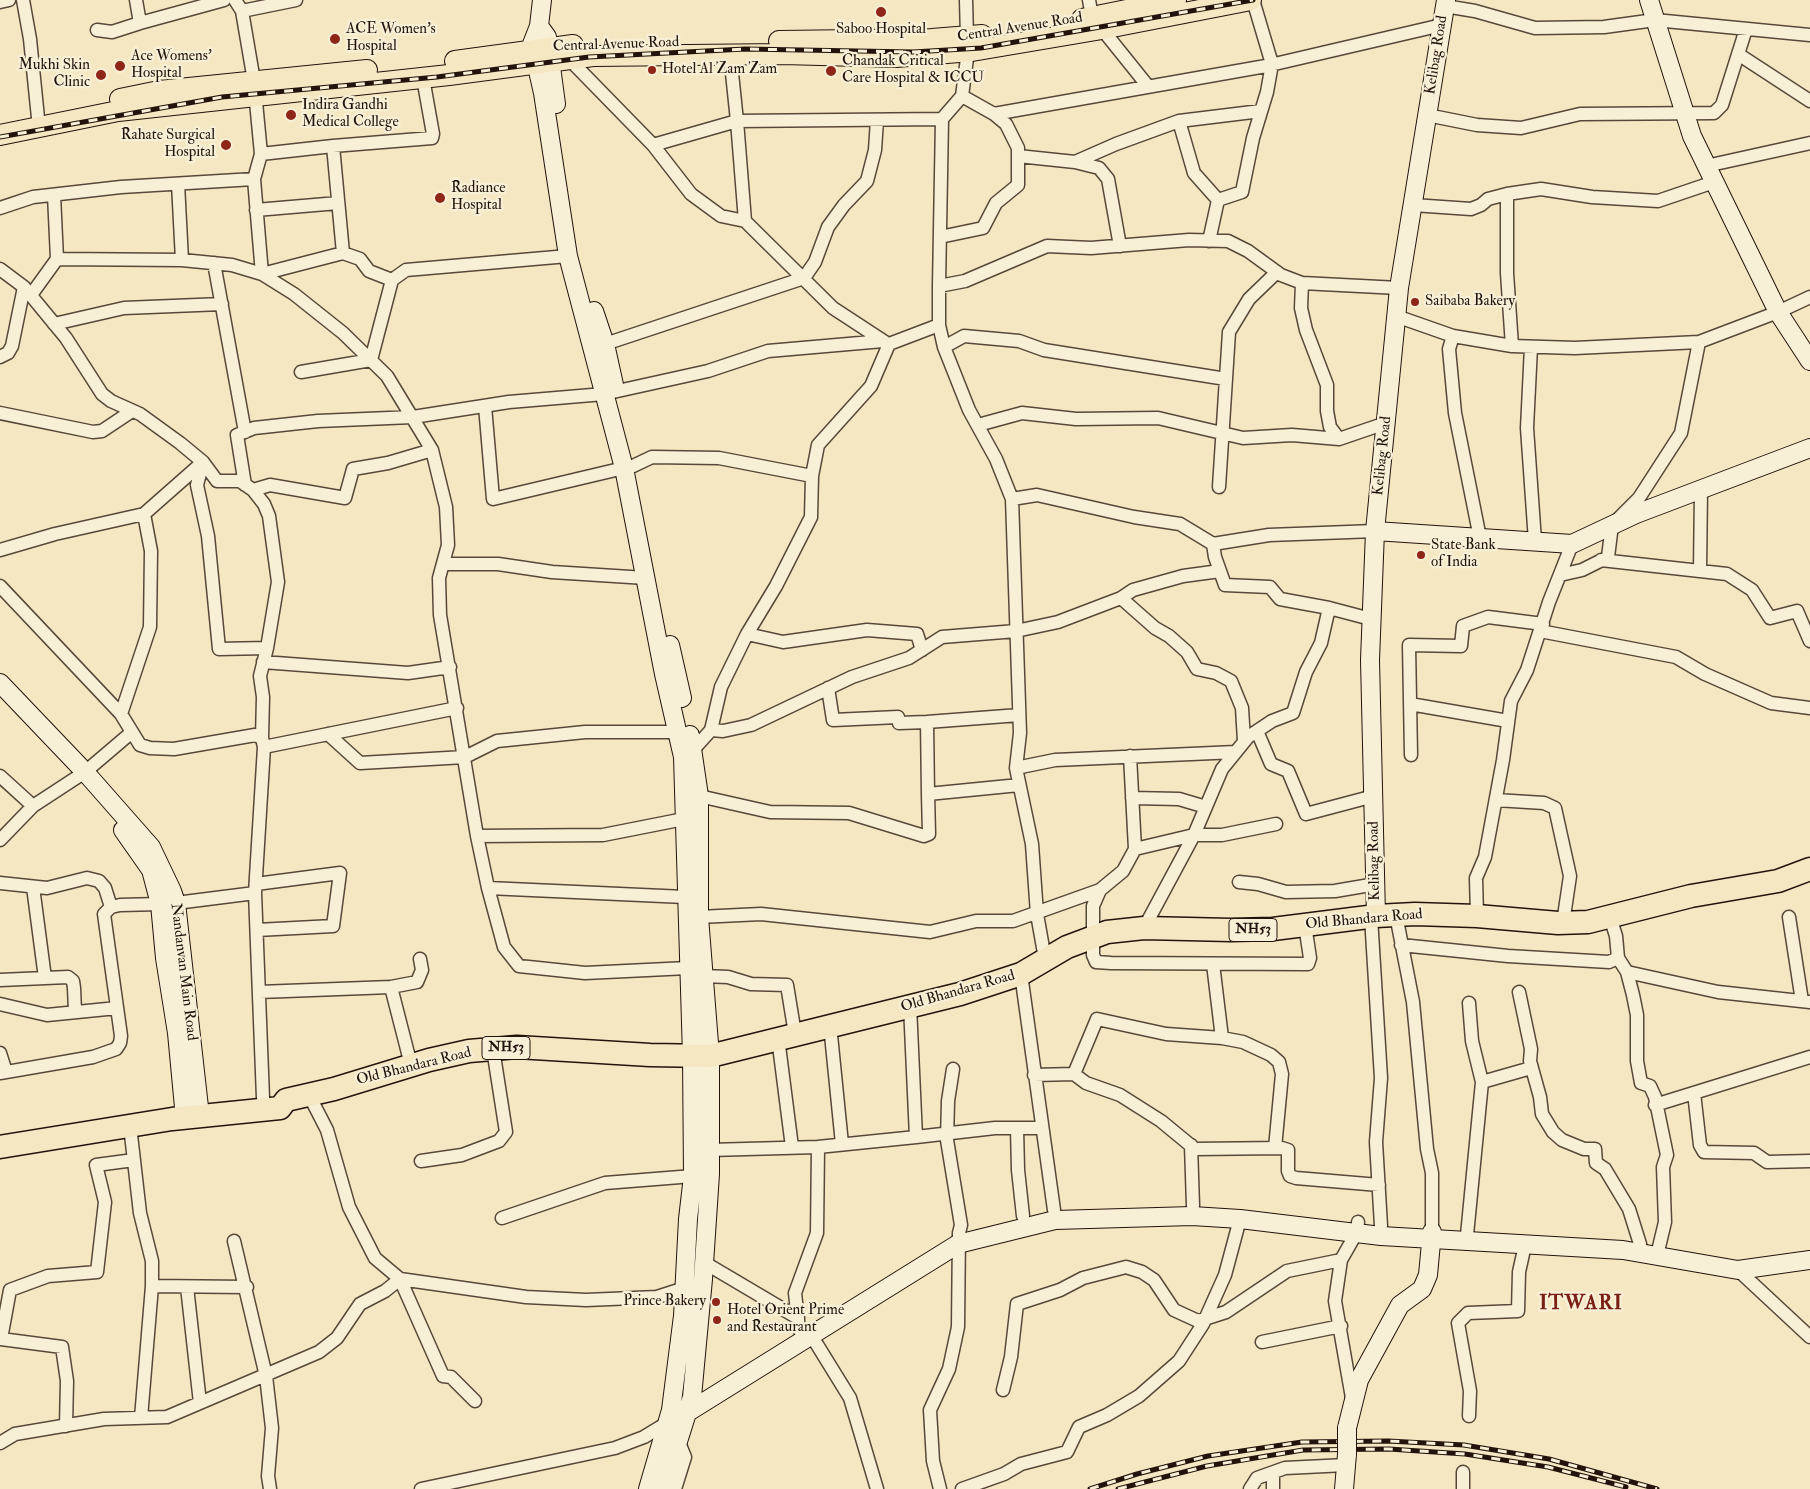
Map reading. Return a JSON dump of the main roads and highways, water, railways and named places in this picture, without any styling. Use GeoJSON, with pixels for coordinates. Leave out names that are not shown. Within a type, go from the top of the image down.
{"type":"FeatureCollection","features":[{"type":"Feature","properties":{"kind":"highway","name":"Old Bhandara Road"},"geometry":{"type":"LineString","coordinates":[[192,1111],[264,1103],[277,1096],[286,1100],[469,1051],[517,1047],[701,1056],[960,994],[1021,974],[1067,947],[1106,932],[1144,928],[1230,930],[1306,925],[1381,916],[1477,916],[1563,923],[1588,922],[1690,896],[1778,881],[1810,869]]}},
{"type":"Feature","properties":{"kind":"highway","name":"NH53"},"geometry":{"type":"LineString","coordinates":[[0,1147],[130,1126],[192,1111]]}},
{"type":"Feature","properties":{"kind":"highway","name":"NH53"},"geometry":{"type":"LineString","coordinates":[[0,1135],[125,1112],[192,1111]]}},
{"type":"Feature","properties":{"kind":"main road","name":"Central Avenue Road"},"geometry":{"type":"LineString","coordinates":[[0,130],[17,127],[38,118],[159,91],[254,88],[445,62],[547,56],[589,44],[968,45],[1095,15],[1176,0]]}},
{"type":"Feature","properties":{"kind":"main road"},"geometry":{"type":"LineString","coordinates":[[1095,15],[1252,0]]}},
{"type":"Feature","properties":{"kind":"main road"},"geometry":{"type":"LineString","coordinates":[[0,135],[118,111],[254,88],[424,78],[547,56],[730,54],[896,57],[968,45]]}},
{"type":"Feature","properties":{"kind":"railway"},"geometry":{"type":"LineString","coordinates":[[0,137],[222,97],[437,77],[589,57],[745,49],[913,52],[981,48],[1253,0]]}},
{"type":"Feature","properties":{"kind":"railway"},"geometry":{"type":"LineString","coordinates":[[1090,1489],[1137,1474],[1208,1456],[1302,1442],[1388,1441],[1464,1445],[1549,1459],[1657,1489]]}},
{"type":"Feature","properties":{"kind":"railway"},"geometry":{"type":"LineString","coordinates":[[1118,1489],[1207,1466],[1303,1450],[1389,1449],[1465,1454],[1548,1467],[1626,1487]]}},
{"type":"Feature","properties":{"kind":"place","name":"Saboo Hospital"},"geometry":{"type":"Point","coordinates":[881,12]}},
{"type":"Feature","properties":{"kind":"place","name":"ACE Women's Hospital"},"geometry":{"type":"Point","coordinates":[335,39]}},
{"type":"Feature","properties":{"kind":"place","name":"Ace Womens' Hospital"},"geometry":{"type":"Point","coordinates":[120,66]}},
{"type":"Feature","properties":{"kind":"place","name":"Hotel Al Zam Zam"},"geometry":{"type":"Point","coordinates":[652,70]}},
{"type":"Feature","properties":{"kind":"place","name":"Chandak Critical Care Hospital & ICCU"},"geometry":{"type":"Point","coordinates":[831,71]}},
{"type":"Feature","properties":{"kind":"place","name":"Mukhi Skin Clinic"},"geometry":{"type":"Point","coordinates":[101,75]}},
{"type":"Feature","properties":{"kind":"place","name":"Indira Gandhi Medical College"},"geometry":{"type":"Point","coordinates":[291,115]}},
{"type":"Feature","properties":{"kind":"place","name":"Rahate Surgical Hospital"},"geometry":{"type":"Point","coordinates":[226,145]}},
{"type":"Feature","properties":{"kind":"place","name":"Radiance Hospital"},"geometry":{"type":"Point","coordinates":[440,198]}},
{"type":"Feature","properties":{"kind":"place","name":"Saibaba Bakery"},"geometry":{"type":"Point","coordinates":[1415,302]}},
{"type":"Feature","properties":{"kind":"place","name":"State Bank of India"},"geometry":{"type":"Point","coordinates":[1421,555]}},
{"type":"Feature","properties":{"kind":"place","name":"Prince Bakery"},"geometry":{"type":"Point","coordinates":[716,1302]}},
{"type":"Feature","properties":{"kind":"place","name":"Hotel Orient Prime and Restaurant"},"geometry":{"type":"Point","coordinates":[717,1320]}},
{"type":"Feature","properties":{"kind":"district","name":"ITWARI"},"geometry":{"type":"Point","coordinates":[1581,1305]}}]}
